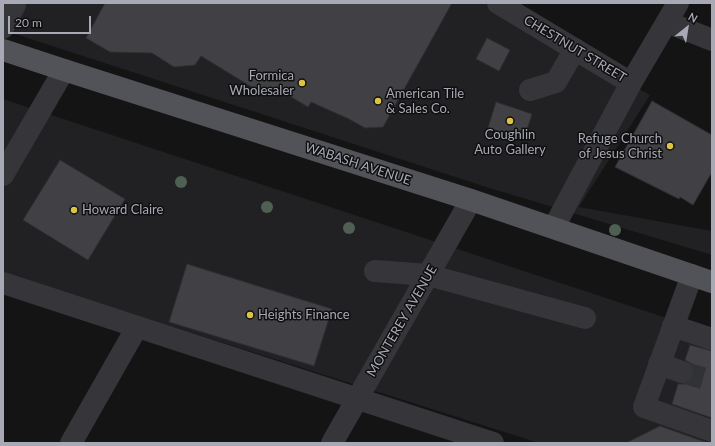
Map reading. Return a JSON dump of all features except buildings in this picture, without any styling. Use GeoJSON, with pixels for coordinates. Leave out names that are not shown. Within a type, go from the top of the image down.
{"type":"FeatureCollection","features":[{"type":"Feature","properties":{"kind":"main road","name":"WABASH AVENUE"},"geometry":{"type":"LineString","coordinates":[[3,50],[554,227],[712,282]]}},
{"type":"Feature","properties":{"kind":"street","name":"CHESTNUT STREET"},"geometry":{"type":"LineString","coordinates":[[498,3],[631,83]]}},
{"type":"Feature","properties":{"kind":"street"},"geometry":{"type":"LineString","coordinates":[[554,227],[631,83],[678,3]]}},
{"type":"Feature","properties":{"kind":"street"},"geometry":{"type":"LineString","coordinates":[[3,28],[15,5]]}},
{"type":"Feature","properties":{"kind":"street"},"geometry":{"type":"LineString","coordinates":[[667,22],[712,40]]}},
{"type":"Feature","properties":{"kind":"street"},"geometry":{"type":"LineString","coordinates":[[530,90],[556,82],[575,49]]}},
{"type":"Feature","properties":{"kind":"street"},"geometry":{"type":"LineString","coordinates":[[3,175],[64,70]]}},
{"type":"Feature","properties":{"kind":"street","name":"MONTEREY AVENUE"},"geometry":{"type":"LineString","coordinates":[[332,443],[471,200]]}},
{"type":"Feature","properties":{"kind":"street"},"geometry":{"type":"LineString","coordinates":[[375,271],[428,275],[585,318]]}},
{"type":"Feature","properties":{"kind":"street"},"geometry":{"type":"LineString","coordinates":[[692,275],[644,407],[712,431]]}},
{"type":"Feature","properties":{"kind":"street"},"geometry":{"type":"LineString","coordinates":[[3,283],[493,443]]}},
{"type":"Feature","properties":{"kind":"street"},"geometry":{"type":"LineString","coordinates":[[673,326],[712,338]]}},
{"type":"Feature","properties":{"kind":"street"},"geometry":{"type":"LineString","coordinates":[[71,443],[137,327]]}},
{"type":"Feature","properties":{"kind":"street"},"geometry":{"type":"LineString","coordinates":[[659,364],[682,372]]}},
{"type":"Feature","properties":{"kind":"shaded area"},"geometry":{"type":"Polygon","coordinates":[[[3,3],[484,3],[650,95],[579,207],[712,231],[712,255],[483,186],[3,30],[3,3]]]}},
{"type":"Feature","properties":{"kind":"shaded area"},"geometry":{"type":"Polygon","coordinates":[[[3,99],[712,333],[712,443],[539,443],[3,273],[3,99]]]}},
{"type":"Feature","properties":{"kind":"tunnel"},"geometry":{"type":"LineString","coordinates":[[682,372],[712,381]]}},
{"type":"Feature","properties":{"kind":"place","name":"Formica Wholesaler"},"geometry":{"type":"Point","coordinates":[302,83]}},
{"type":"Feature","properties":{"kind":"place","name":"American Tile & Sales Co."},"geometry":{"type":"Point","coordinates":[378,101]}},
{"type":"Feature","properties":{"kind":"place","name":"Coughlin Auto Gallery"},"geometry":{"type":"Point","coordinates":[510,121]}},
{"type":"Feature","properties":{"kind":"place","name":"Refuge Church of Jesus Christ"},"geometry":{"type":"Point","coordinates":[670,146]}},
{"type":"Feature","properties":{"kind":"place","name":"Howard Claire"},"geometry":{"type":"Point","coordinates":[74,210]}},
{"type":"Feature","properties":{"kind":"place","name":"Heights Finance"},"geometry":{"type":"Point","coordinates":[250,315]}}]}
